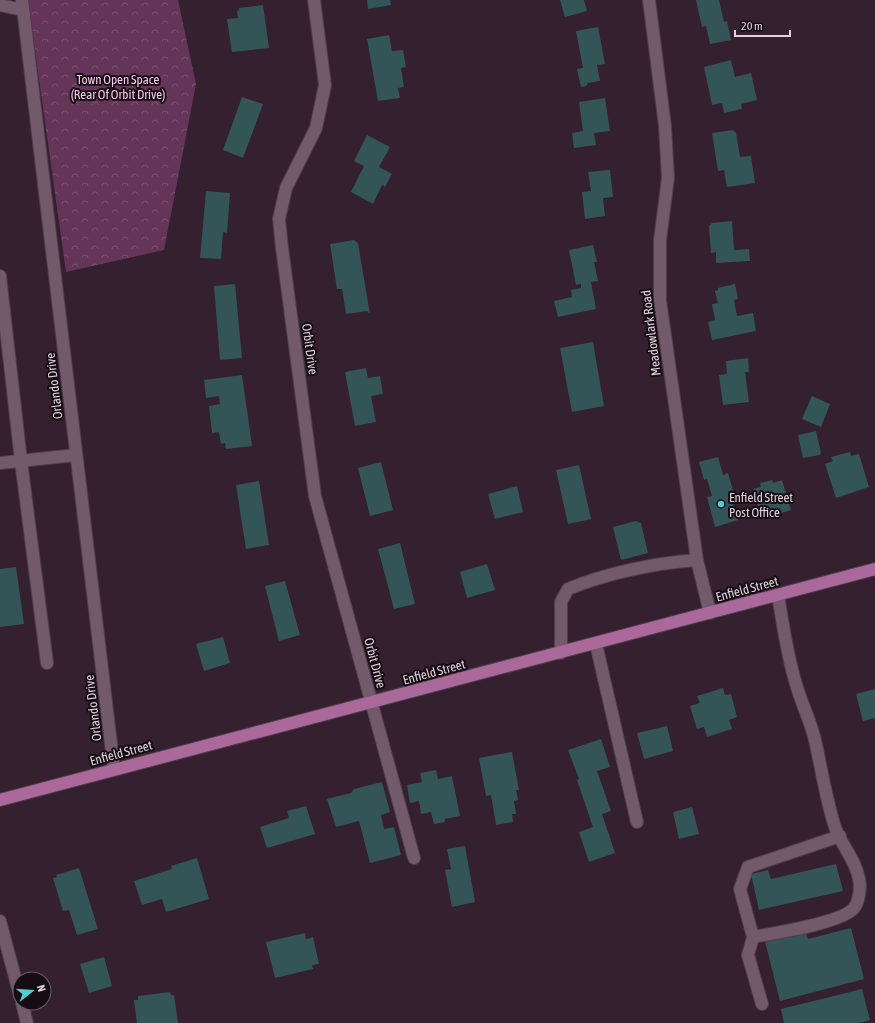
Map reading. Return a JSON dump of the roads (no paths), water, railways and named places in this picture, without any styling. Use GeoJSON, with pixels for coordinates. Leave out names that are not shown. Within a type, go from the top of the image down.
{"type":"FeatureCollection","features":[{"type":"Feature","properties":{"kind":"main road","name":"Enfield Street"},"geometry":{"type":"LineString","coordinates":[[0,800],[596,644],[875,569]]}},
{"type":"Feature","properties":{"kind":"street","name":"Orbit Drive"},"geometry":{"type":"LineString","coordinates":[[314,0],[325,85],[316,128],[286,188],[279,219],[315,496],[414,858]]}},
{"type":"Feature","properties":{"kind":"street","name":"Meadowlark Road"},"geometry":{"type":"LineString","coordinates":[[649,0],[665,126],[668,178],[660,240],[660,300],[697,560],[710,613]]}},
{"type":"Feature","properties":{"kind":"street"},"geometry":{"type":"LineString","coordinates":[[0,5],[23,5]]}},
{"type":"Feature","properties":{"kind":"street","name":"Orlando Drive"},"geometry":{"type":"LineString","coordinates":[[23,5],[114,769]]}},
{"type":"Feature","properties":{"kind":"street"},"geometry":{"type":"LineString","coordinates":[[0,276],[21,461],[47,664]]}},
{"type":"Feature","properties":{"kind":"street"},"geometry":{"type":"LineString","coordinates":[[0,463],[76,455]]}},
{"type":"Feature","properties":{"kind":"street"},"geometry":{"type":"LineString","coordinates":[[561,653],[561,602],[568,589],[586,582],[664,563],[697,560]]}},
{"type":"Feature","properties":{"kind":"street"},"geometry":{"type":"LineString","coordinates":[[753,937],[828,921],[846,915],[855,908],[859,896],[859,879],[851,858],[835,827],[827,801],[810,725],[789,661],[778,595]]}},
{"type":"Feature","properties":{"kind":"street"},"geometry":{"type":"LineString","coordinates":[[596,644],[637,822]]}},
{"type":"Feature","properties":{"kind":"street"},"geometry":{"type":"LineString","coordinates":[[762,1004],[748,955],[753,937],[740,889],[748,867],[840,836]]}},
{"type":"Feature","properties":{"kind":"street"},"geometry":{"type":"LineString","coordinates":[[0,921],[13,971]]}},
{"type":"Feature","properties":{"kind":"street"},"geometry":{"type":"LineString","coordinates":[[24,1011],[27,1023]]}},
{"type":"Feature","properties":{"kind":"place","name":"Enfield Street Post Office"},"geometry":{"type":"Point","coordinates":[721,504]}},
{"type":"Feature","properties":{"kind":"park label","name":"Town Open Space (Rear Of Orbit Drive)"},"geometry":{"type":"Point","coordinates":[118,86]}}]}
